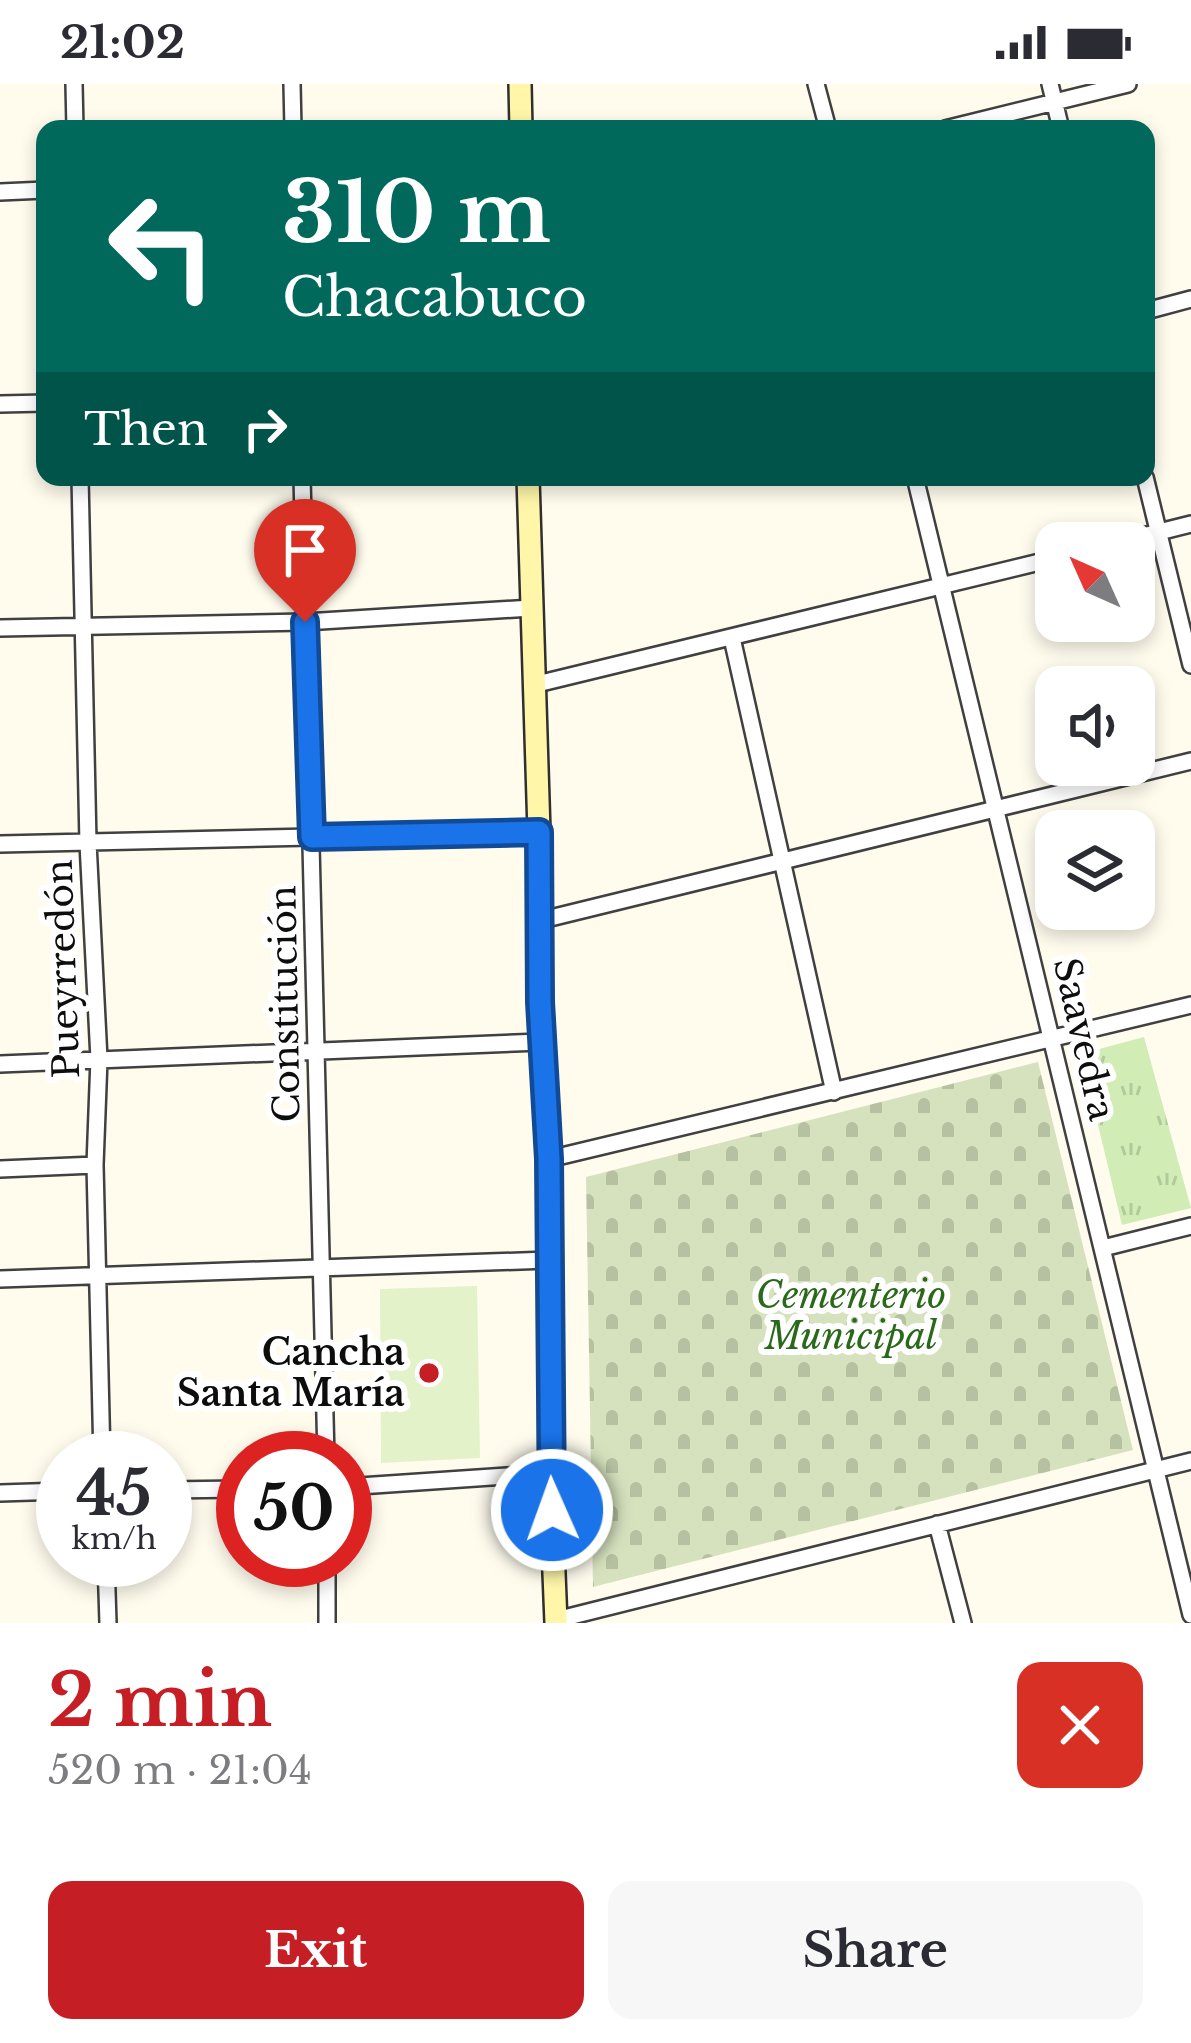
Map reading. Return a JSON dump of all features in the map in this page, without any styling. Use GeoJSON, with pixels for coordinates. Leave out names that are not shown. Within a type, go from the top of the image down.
{"type":"FeatureCollection","features":[{"type":"Feature","properties":{"kind":"main road"},"geometry":{"type":"LineString","coordinates":[[520,84],[521,120]]}},
{"type":"Feature","properties":{"kind":"main road"},"geometry":{"type":"LineString","coordinates":[[528,486],[541,1042],[549,1159],[550,1473],[556,1622]]}},
{"type":"Feature","properties":{"kind":"street"},"geometry":{"type":"LineString","coordinates":[[74,84],[75,120]]}},
{"type":"Feature","properties":{"kind":"street"},"geometry":{"type":"LineString","coordinates":[[292,84],[293,120]]}},
{"type":"Feature","properties":{"kind":"street"},"geometry":{"type":"LineString","coordinates":[[817,84],[826,120]]}},
{"type":"Feature","properties":{"kind":"street"},"geometry":{"type":"LineString","coordinates":[[1050,84],[1059,120]]}},
{"type":"Feature","properties":{"kind":"street"},"geometry":{"type":"LineString","coordinates":[[982,120],[1128,84]]}},
{"type":"Feature","properties":{"kind":"street"},"geometry":{"type":"LineString","coordinates":[[0,192],[36,190]]}},
{"type":"Feature","properties":{"kind":"street"},"geometry":{"type":"LineString","coordinates":[[1155,308],[1191,298]]}},
{"type":"Feature","properties":{"kind":"street"},"geometry":{"type":"LineString","coordinates":[[0,404],[36,403]]}},
{"type":"Feature","properties":{"kind":"street","name":"Pueyrredón"},"geometry":{"type":"LineString","coordinates":[[80,486],[88,843],[99,1059],[95,1165],[102,1431]]}},
{"type":"Feature","properties":{"kind":"street","name":"Constitución"},"geometry":{"type":"LineString","coordinates":[[302,486],[325,1431]]}},
{"type":"Feature","properties":{"kind":"street","name":"Saavedra"},"geometry":{"type":"LineString","coordinates":[[917,486],[1191,1615]]}},
{"type":"Feature","properties":{"kind":"street"},"geometry":{"type":"LineString","coordinates":[[1147,486],[1191,665]]}},
{"type":"Feature","properties":{"kind":"street"},"geometry":{"type":"LineString","coordinates":[[1155,533],[1191,524]]}},
{"type":"Feature","properties":{"kind":"street"},"geometry":{"type":"LineString","coordinates":[[533,686],[1035,563]]}},
{"type":"Feature","properties":{"kind":"street"},"geometry":{"type":"LineString","coordinates":[[0,628],[305,622],[531,608]]}},
{"type":"Feature","properties":{"kind":"street"},"geometry":{"type":"LineString","coordinates":[[732,638],[834,1092]]}},
{"type":"Feature","properties":{"kind":"street"},"geometry":{"type":"LineString","coordinates":[[538,921],[1191,761]]}},
{"type":"Feature","properties":{"kind":"street"},"geometry":{"type":"LineString","coordinates":[[0,844],[539,832]]}},
{"type":"Feature","properties":{"kind":"street"},"geometry":{"type":"LineString","coordinates":[[549,1159],[1191,1005]]}},
{"type":"Feature","properties":{"kind":"street"},"geometry":{"type":"LineString","coordinates":[[0,1064],[541,1042]]}},
{"type":"Feature","properties":{"kind":"street"},"geometry":{"type":"LineString","coordinates":[[0,1168],[95,1165]]}},
{"type":"Feature","properties":{"kind":"street"},"geometry":{"type":"LineString","coordinates":[[1102,1248],[1191,1226]]}},
{"type":"Feature","properties":{"kind":"street"},"geometry":{"type":"LineString","coordinates":[[0,1280],[548,1260]]}},
{"type":"Feature","properties":{"kind":"street"},"geometry":{"type":"LineString","coordinates":[[556,1622],[1191,1461]]}},
{"type":"Feature","properties":{"kind":"street"},"geometry":{"type":"LineString","coordinates":[[372,1485],[550,1473]]}},
{"type":"Feature","properties":{"kind":"street"},"geometry":{"type":"LineString","coordinates":[[0,1493],[36,1492]]}},
{"type":"Feature","properties":{"kind":"street"},"geometry":{"type":"LineString","coordinates":[[937,1524],[963,1623]]}},
{"type":"Feature","properties":{"kind":"street"},"geometry":{"type":"LineString","coordinates":[[107,1587],[108,1623]]}},
{"type":"Feature","properties":{"kind":"street"},"geometry":{"type":"LineString","coordinates":[[327,1587],[327,1623]]}},
{"type":"Feature","properties":{"kind":"green space"},"geometry":{"type":"Polygon","coordinates":[[[1144,1037],[1191,1208],[1122,1225],[1081,1054],[1144,1037]]]}},
{"type":"Feature","properties":{"kind":"green space","name":"Cementerio Municipal"},"geometry":{"type":"Polygon","coordinates":[[[1038,1062],[1133,1450],[593,1587],[586,1177],[1038,1062]]]}},
{"type":"Feature","properties":{"kind":"green space","name":"Cancha Santa María"},"geometry":{"type":"Polygon","coordinates":[[[477,1286],[480,1458],[381,1463],[380,1289],[477,1286]]]}},
{"type":"Feature","properties":{"kind":"place","name":"Cancha Santa María"},"geometry":{"type":"Point","coordinates":[429,1373]}},
{"type":"Feature","properties":{"kind":"route"},"geometry":{"type":"LineString","coordinates":[[305,622],[312,837],[539,832],[541,1042],[549,1159],[552,1510]]}}]}
